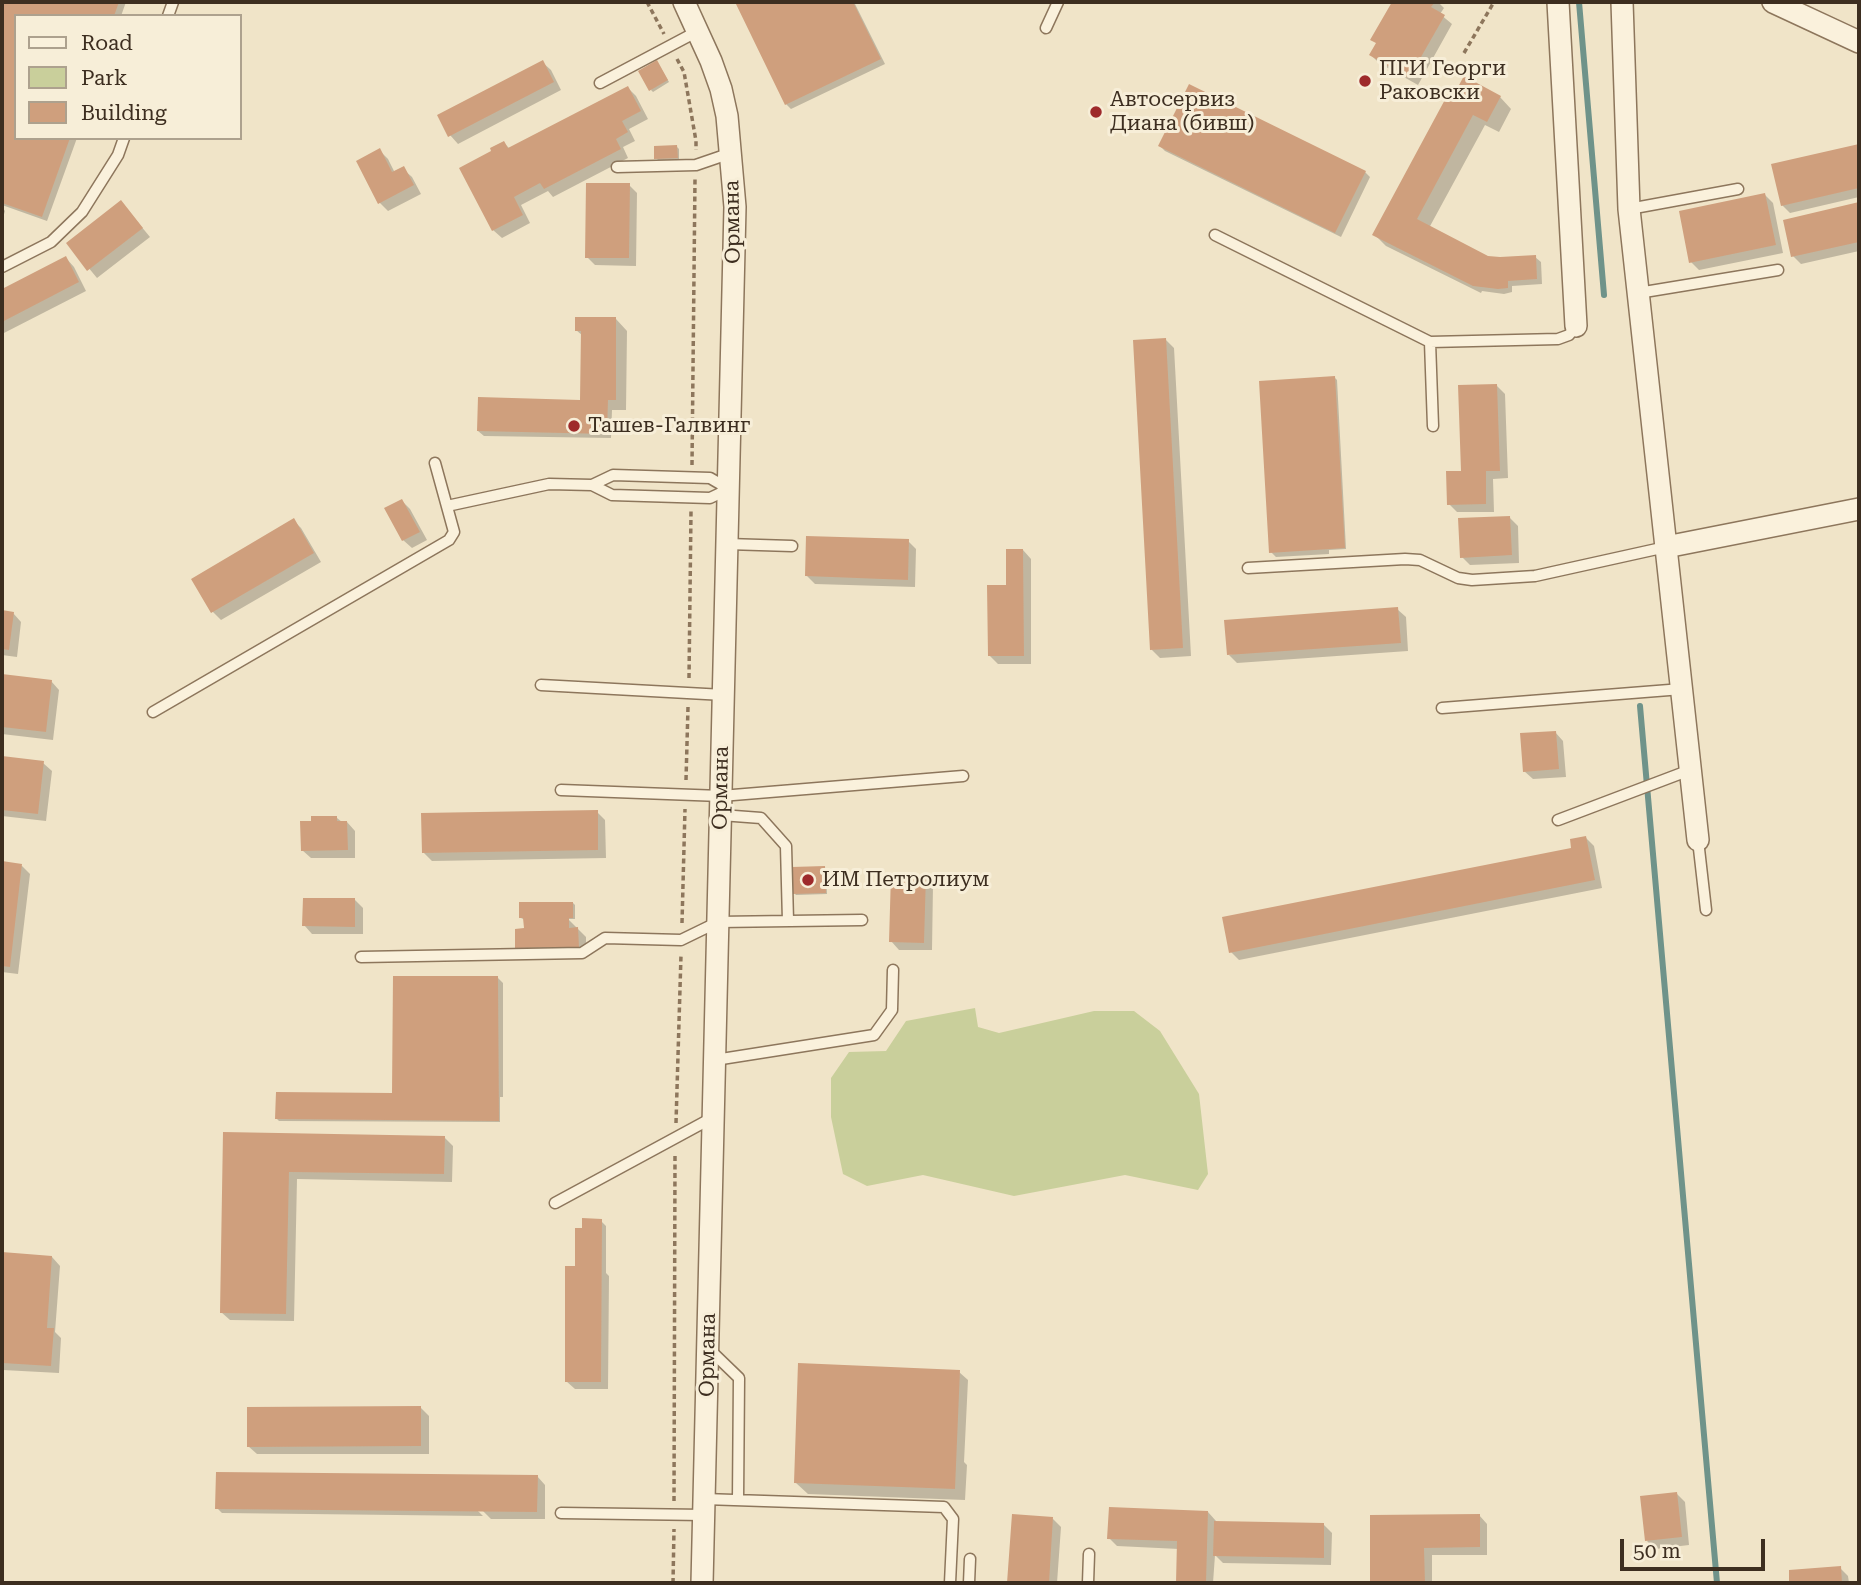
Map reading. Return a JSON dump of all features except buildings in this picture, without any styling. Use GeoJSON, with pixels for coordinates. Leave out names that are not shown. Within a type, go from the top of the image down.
{"type":"FeatureCollection","features":[{"type":"Feature","properties":{"kind":"street","name":"Ормана"},"geometry":{"type":"LineString","coordinates":[[684,2],[721,89],[727,116],[735,207],[702,1583]]}},
{"type":"Feature","properties":{"kind":"street"},"geometry":{"type":"LineString","coordinates":[[1558,2],[1576,326]]}},
{"type":"Feature","properties":{"kind":"street"},"geometry":{"type":"LineString","coordinates":[[1622,2],[1629,209],[1698,840]]}},
{"type":"Feature","properties":{"kind":"street"},"geometry":{"type":"LineString","coordinates":[[1773,2],[1859,42]]}},
{"type":"Feature","properties":{"kind":"street"},"geometry":{"type":"LineString","coordinates":[[1666,547],[1859,509]]}},
{"type":"Feature","properties":{"kind":"lane"},"geometry":{"type":"LineString","coordinates":[[1046,28],[1058,2]]}},
{"type":"Feature","properties":{"kind":"lane"},"geometry":{"type":"LineString","coordinates":[[600,83],[698,32]]}},
{"type":"Feature","properties":{"kind":"lane"},"geometry":{"type":"LineString","coordinates":[[2,267],[51,242],[82,212],[118,155],[123,140]]}},
{"type":"Feature","properties":{"kind":"lane"},"geometry":{"type":"LineString","coordinates":[[617,167],[695,165],[731,153]]}},
{"type":"Feature","properties":{"kind":"lane"},"geometry":{"type":"LineString","coordinates":[[1629,209],[1738,189]]}},
{"type":"Feature","properties":{"kind":"lane"},"geometry":{"type":"LineString","coordinates":[[1214,235],[1430,342],[1558,339],[1569,335],[1576,326]]}},
{"type":"Feature","properties":{"kind":"lane"},"geometry":{"type":"LineString","coordinates":[[1639,293],[1778,270]]}},
{"type":"Feature","properties":{"kind":"lane"},"geometry":{"type":"LineString","coordinates":[[1430,342],[1433,426]]}},
{"type":"Feature","properties":{"kind":"lane"},"geometry":{"type":"LineString","coordinates":[[153,712],[449,540],[454,532],[435,463]]}},
{"type":"Feature","properties":{"kind":"lane"},"geometry":{"type":"LineString","coordinates":[[592,485],[613,475],[691,477],[710,478],[729,489]]}},
{"type":"Feature","properties":{"kind":"lane"},"geometry":{"type":"LineString","coordinates":[[447,506],[549,484],[592,485],[612,495],[691,498],[710,498],[729,489]]}},
{"type":"Feature","properties":{"kind":"lane"},"geometry":{"type":"LineString","coordinates":[[727,544],[792,546]]}},
{"type":"Feature","properties":{"kind":"lane"},"geometry":{"type":"LineString","coordinates":[[1248,568],[1405,559],[1420,560],[1458,578],[1472,580],[1535,576],[1666,547]]}},
{"type":"Feature","properties":{"kind":"lane"},"geometry":{"type":"LineString","coordinates":[[541,685],[724,695]]}},
{"type":"Feature","properties":{"kind":"lane"},"geometry":{"type":"LineString","coordinates":[[1441,708],[1682,690]]}},
{"type":"Feature","properties":{"kind":"lane"},"geometry":{"type":"LineString","coordinates":[[1558,820],[1690,770]]}},
{"type":"Feature","properties":{"kind":"lane"},"geometry":{"type":"LineString","coordinates":[[721,806],[963,776]]}},
{"type":"Feature","properties":{"kind":"lane"},"geometry":{"type":"LineString","coordinates":[[561,790],[685,795],[761,818],[786,846],[788,921]]}},
{"type":"Feature","properties":{"kind":"lane"},"geometry":{"type":"LineString","coordinates":[[1698,840],[1706,910]]}},
{"type":"Feature","properties":{"kind":"lane"},"geometry":{"type":"LineString","coordinates":[[361,957],[582,953],[606,938],[681,940],[718,922],[862,920]]}},
{"type":"Feature","properties":{"kind":"lane"},"geometry":{"type":"LineString","coordinates":[[715,1060],[874,1035],[892,1010],[893,970]]}},
{"type":"Feature","properties":{"kind":"lane"},"geometry":{"type":"LineString","coordinates":[[555,1203],[713,1117]]}},
{"type":"Feature","properties":{"kind":"lane"},"geometry":{"type":"LineString","coordinates":[[708,1348],[739,1378],[738,1500]]}},
{"type":"Feature","properties":{"kind":"lane"},"geometry":{"type":"LineString","coordinates":[[561,1513],[674,1515],[738,1500],[944,1507],[953,1519],[950,1583]]}},
{"type":"Feature","properties":{"kind":"lane"},"geometry":{"type":"LineString","coordinates":[[1088,1583],[1089,1554]]}},
{"type":"Feature","properties":{"kind":"lane"},"geometry":{"type":"LineString","coordinates":[[969,1583],[970,1559]]}},
{"type":"Feature","properties":{"kind":"path"},"geometry":{"type":"LineString","coordinates":[[1464,54],[1494,2]]}},
{"type":"Feature","properties":{"kind":"path"},"geometry":{"type":"LineString","coordinates":[[684,72],[696,141],[691,477]]}},
{"type":"Feature","properties":{"kind":"path"},"geometry":{"type":"LineString","coordinates":[[673,1583],[675,1138],[689,693],[691,498]]}},
{"type":"Feature","properties":{"kind":"green space"},"geometry":{"type":"Polygon","coordinates":[[[975,1008],[978,1027],[999,1033],[1094,1011],[1134,1011],[1160,1031],[1199,1094],[1208,1174],[1198,1190],[1125,1175],[1014,1196],[923,1175],[867,1186],[843,1174],[831,1117],[831,1078],[849,1052],[886,1051],[906,1021],[975,1008]]]}},
{"type":"Feature","properties":{"kind":"waterway"},"geometry":{"type":"LineString","coordinates":[[1579,2],[1604,295]]}},
{"type":"Feature","properties":{"kind":"waterway"},"geometry":{"type":"LineString","coordinates":[[1640,706],[1717,1583]]}},
{"type":"Feature","properties":{"kind":"place","name":"ПГИ Георги Раковски"},"geometry":{"type":"Point","coordinates":[1365,81]}},
{"type":"Feature","properties":{"kind":"place","name":"Автосервиз Диана (бивш)"},"geometry":{"type":"Point","coordinates":[1096,112]}},
{"type":"Feature","properties":{"kind":"place","name":"Ташев-Галвинг"},"geometry":{"type":"Point","coordinates":[574,426]}},
{"type":"Feature","properties":{"kind":"place","name":"ИМ Петролиум"},"geometry":{"type":"Point","coordinates":[808,880]}}]}
